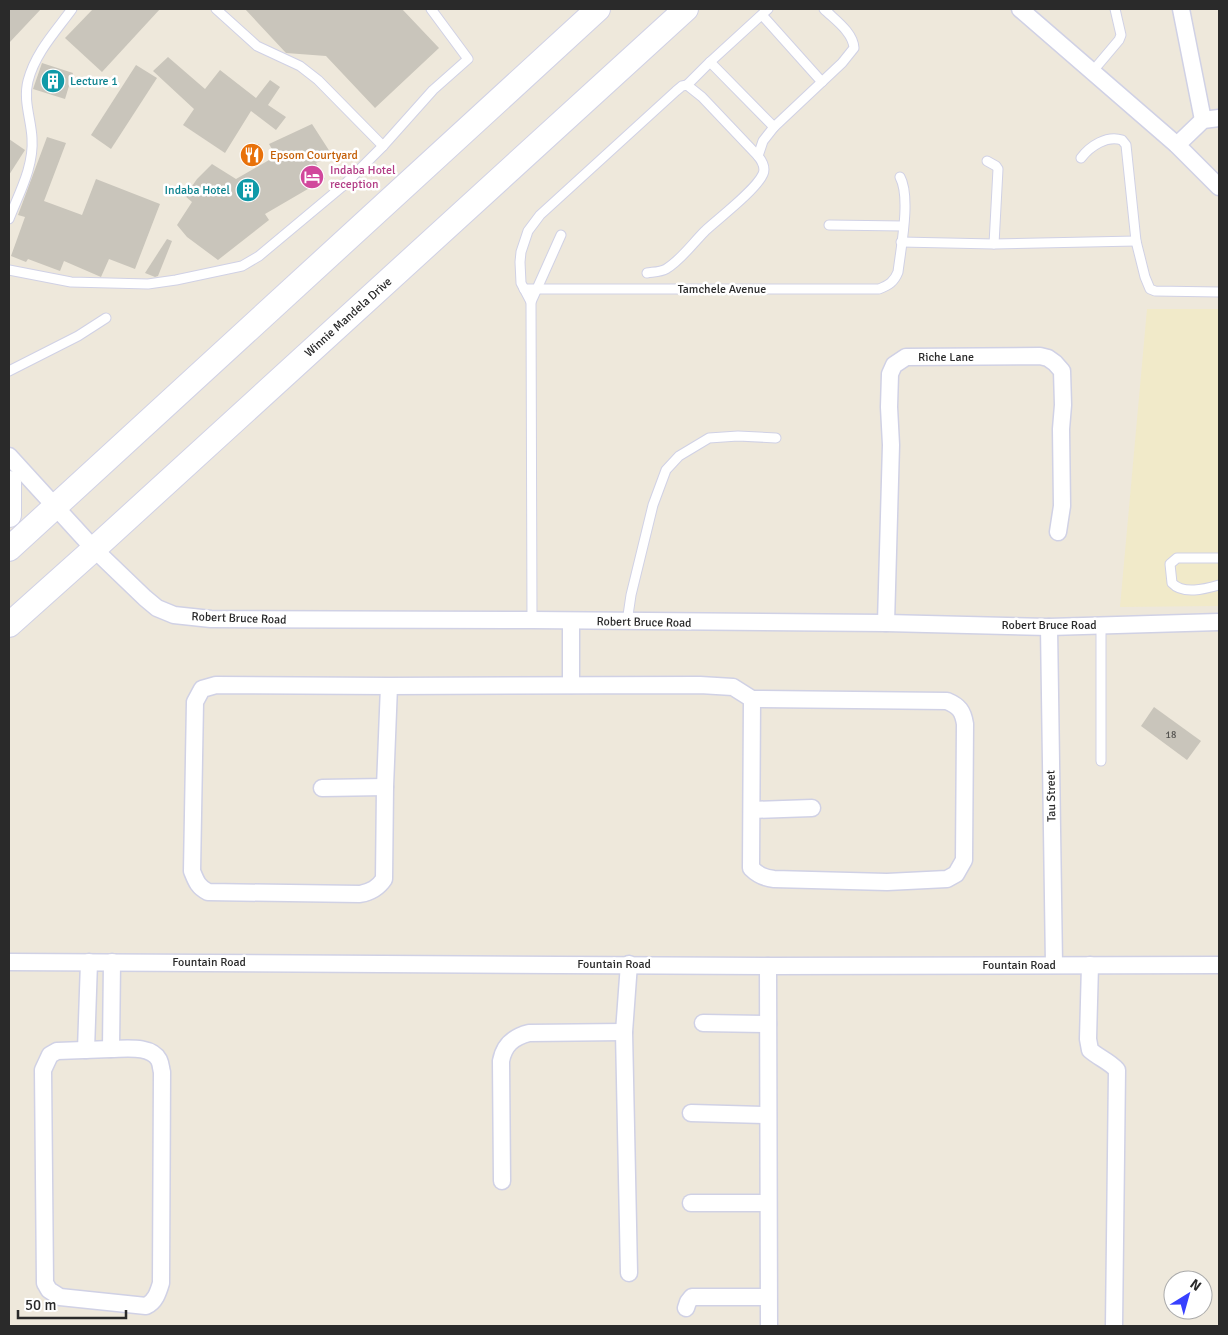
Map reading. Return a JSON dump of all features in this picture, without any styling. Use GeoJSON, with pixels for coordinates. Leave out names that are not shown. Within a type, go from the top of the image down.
{"type":"FeatureCollection","features":[{"type":"Feature","properties":{"kind":"main road"},"geometry":{"type":"LineString","coordinates":[[9,549],[598,9]]}},
{"type":"Feature","properties":{"kind":"main road","name":"Winnie Mandela Drive"},"geometry":{"type":"LineString","coordinates":[[9,625],[686,9]]}},
{"type":"Feature","properties":{"kind":"main road"},"geometry":{"type":"LineString","coordinates":[[9,483],[9,515]]}},
{"type":"Feature","properties":{"kind":"street"},"geometry":{"type":"LineString","coordinates":[[1020,9],[1177,145],[1219,186]]}},
{"type":"Feature","properties":{"kind":"street"},"geometry":{"type":"LineString","coordinates":[[1181,9],[1202,120]]}},
{"type":"Feature","properties":{"kind":"street"},"geometry":{"type":"LineString","coordinates":[[1177,145],[1202,120],[1219,118]]}},
{"type":"Feature","properties":{"kind":"street","name":"Riche Lane"},"geometry":{"type":"LineString","coordinates":[[886,623],[891,445],[890,374],[894,365],[899,360],[906,357],[1040,356],[1056,363],[1062,370],[1063,405],[1060,429],[1062,506],[1058,532]]}},
{"type":"Feature","properties":{"kind":"street","name":"Robert Bruce Road"},"geometry":{"type":"LineString","coordinates":[[9,456],[54,507],[144,598],[157,608],[174,615],[211,619],[886,623],[1049,627],[1219,622]]}},
{"type":"Feature","properties":{"kind":"street"},"geometry":{"type":"LineString","coordinates":[[571,621],[571,685]]}},
{"type":"Feature","properties":{"kind":"street","name":"Tau Street"},"geometry":{"type":"LineString","coordinates":[[1049,627],[1054,965]]}},
{"type":"Feature","properties":{"kind":"street"},"geometry":{"type":"LineString","coordinates":[[389,686],[384,879],[380,885],[368,893],[360,894],[208,892],[196,884],[192,871],[195,702],[202,689],[216,685],[700,685],[733,687],[752,699],[947,701],[960,708],[965,724],[964,860],[956,874],[947,879],[887,882],[765,878],[751,868],[752,699]]}},
{"type":"Feature","properties":{"kind":"street"},"geometry":{"type":"LineString","coordinates":[[322,788],[385,787]]}},
{"type":"Feature","properties":{"kind":"street"},"geometry":{"type":"LineString","coordinates":[[752,810],[812,808]]}},
{"type":"Feature","properties":{"kind":"street","name":"Fountain Road"},"geometry":{"type":"LineString","coordinates":[[9,962],[768,966],[1219,965]]}},
{"type":"Feature","properties":{"kind":"street"},"geometry":{"type":"LineString","coordinates":[[86,1050],[89,962]]}},
{"type":"Feature","properties":{"kind":"street"},"geometry":{"type":"LineString","coordinates":[[111,1049],[112,962]]}},
{"type":"Feature","properties":{"kind":"street"},"geometry":{"type":"LineString","coordinates":[[628,964],[624,1032],[629,1273]]}},
{"type":"Feature","properties":{"kind":"street"},"geometry":{"type":"LineString","coordinates":[[1090,965],[1090,1050],[1101,1059],[1110,1062],[1117,1070],[1114,1326]]}},
{"type":"Feature","properties":{"kind":"street"},"geometry":{"type":"LineString","coordinates":[[768,966],[768,1326]]}},
{"type":"Feature","properties":{"kind":"street"},"geometry":{"type":"LineString","coordinates":[[702,1022],[768,1024]]}},
{"type":"Feature","properties":{"kind":"street"},"geometry":{"type":"LineString","coordinates":[[502,1182],[501,1061],[502,1053],[507,1046],[519,1036],[529,1033],[624,1032]]}},
{"type":"Feature","properties":{"kind":"street"},"geometry":{"type":"LineString","coordinates":[[111,1049],[150,1052],[160,1061],[162,1072],[161,1283],[156,1297],[151,1304],[146,1306],[60,1297],[49,1290],[46,1283],[43,1070],[50,1055],[57,1051],[111,1049]]}},
{"type":"Feature","properties":{"kind":"street"},"geometry":{"type":"LineString","coordinates":[[691,1113],[768,1115]]}},
{"type":"Feature","properties":{"kind":"street"},"geometry":{"type":"LineString","coordinates":[[691,1203],[767,1203]]}},
{"type":"Feature","properties":{"kind":"street"},"geometry":{"type":"LineString","coordinates":[[686,1308],[692,1297],[768,1297]]}},
{"type":"Feature","properties":{"kind":"lane"},"geometry":{"type":"LineString","coordinates":[[10,212],[25,180],[32,158],[32,139],[26,101],[27,82],[41,51],[72,9]]}},
{"type":"Feature","properties":{"kind":"lane"},"geometry":{"type":"LineString","coordinates":[[216,9],[258,46],[300,66],[318,80],[383,146]]}},
{"type":"Feature","properties":{"kind":"lane"},"geometry":{"type":"LineString","coordinates":[[9,270],[71,282],[148,284],[242,266],[259,256],[344,185],[434,90],[468,58],[431,9]]}},
{"type":"Feature","properties":{"kind":"lane"},"geometry":{"type":"LineString","coordinates":[[758,156],[763,141],[774,127],[822,82],[854,48],[854,41],[824,9]]}},
{"type":"Feature","properties":{"kind":"lane"},"geometry":{"type":"LineString","coordinates":[[1092,72],[1119,40],[1121,35],[1116,9]]}},
{"type":"Feature","properties":{"kind":"lane"},"geometry":{"type":"LineString","coordinates":[[531,302],[521,283],[521,252],[528,231],[540,215],[676,91],[687,85],[765,12],[822,82]]}},
{"type":"Feature","properties":{"kind":"lane"},"geometry":{"type":"LineString","coordinates":[[710,62],[774,127]]}},
{"type":"Feature","properties":{"kind":"lane"},"geometry":{"type":"LineString","coordinates":[[647,274],[664,271],[674,263],[738,202],[760,179],[764,172],[764,166],[758,156],[702,97],[687,85]]}},
{"type":"Feature","properties":{"kind":"lane"},"geometry":{"type":"LineString","coordinates":[[1082,158],[1087,150],[1098,143],[1114,138],[1120,138],[1124,142],[1127,148],[1136,241],[1145,278],[1150,289],[1155,291],[1219,292]]}},
{"type":"Feature","properties":{"kind":"lane"},"geometry":{"type":"LineString","coordinates":[[986,161],[998,169],[994,244]]}},
{"type":"Feature","properties":{"kind":"lane"},"geometry":{"type":"LineString","coordinates":[[900,177],[904,185],[906,204],[901,242],[994,244],[1136,241]]}},
{"type":"Feature","properties":{"kind":"lane"},"geometry":{"type":"LineString","coordinates":[[829,226],[903,226]]}},
{"type":"Feature","properties":{"kind":"lane"},"geometry":{"type":"LineString","coordinates":[[532,620],[531,302],[561,235]]}},
{"type":"Feature","properties":{"kind":"lane","name":"Tamchele Avenue"},"geometry":{"type":"LineString","coordinates":[[524,289],[879,289],[889,286],[895,280],[898,272],[901,242]]}},
{"type":"Feature","properties":{"kind":"lane"},"geometry":{"type":"LineString","coordinates":[[9,371],[78,336],[106,318]]}},
{"type":"Feature","properties":{"kind":"lane"},"geometry":{"type":"LineString","coordinates":[[628,622],[631,594],[653,505],[666,470],[679,456],[709,438],[738,436],[776,438]]}},
{"type":"Feature","properties":{"kind":"lane"},"geometry":{"type":"LineString","coordinates":[[1219,558],[1177,558],[1170,564],[1170,580],[1174,586],[1192,590],[1219,585]]}},
{"type":"Feature","properties":{"kind":"lane"},"geometry":{"type":"LineString","coordinates":[[1100,761],[1101,625]]}},
{"type":"Feature","properties":{"kind":"shaded area"},"geometry":{"type":"Polygon","coordinates":[[[1147,309],[1219,309],[1219,606],[1120,607],[1147,309]]]}},
{"type":"Feature","properties":{"kind":"building"},"geometry":{"type":"Polygon","coordinates":[[[9,9],[41,9],[9,43],[9,9]]]}},
{"type":"Feature","properties":{"kind":"building"},"geometry":{"type":"Polygon","coordinates":[[[93,9],[160,9],[102,72],[65,38],[93,9]]]}},
{"type":"Feature","properties":{"kind":"building"},"geometry":{"type":"Polygon","coordinates":[[[245,9],[402,9],[439,48],[375,108],[326,56],[286,53],[245,9]]]}},
{"type":"Feature","properties":{"kind":"building"},"geometry":{"type":"Polygon","coordinates":[[[168,57],[205,89],[220,70],[256,98],[270,80],[280,87],[268,105],[286,117],[276,130],[251,111],[225,153],[183,125],[194,109],[153,71],[168,57]]]}},
{"type":"Feature","properties":{"kind":"building","name":"Lecture 1"},"geometry":{"type":"Polygon","coordinates":[[[42,63],[73,73],[65,99],[33,89],[42,63]]]}},
{"type":"Feature","properties":{"kind":"building"},"geometry":{"type":"Polygon","coordinates":[[[136,65],[157,78],[111,149],[91,135],[136,65]]]}},
{"type":"Feature","properties":{"kind":"building","name":"Indaba Hotel"},"geometry":{"type":"Polygon","coordinates":[[[312,124],[332,155],[316,163],[325,179],[265,214],[269,220],[218,260],[187,237],[177,225],[192,202],[185,196],[197,179],[212,164],[236,179],[276,156],[269,144],[312,124]]]}},
{"type":"Feature","properties":{"kind":"building"},"geometry":{"type":"Polygon","coordinates":[[[47,137],[66,143],[44,201],[82,215],[96,179],[160,204],[135,269],[109,259],[101,277],[64,261],[60,271],[28,259],[26,262],[11,256],[25,217],[18,215],[47,137]]]}},
{"type":"Feature","properties":{"kind":"building"},"geometry":{"type":"Polygon","coordinates":[[[9,139],[25,150],[9,175],[9,139]]]}},
{"type":"Feature","properties":{"kind":"building"},"geometry":{"type":"Polygon","coordinates":[[[167,239],[172,241],[158,276],[155,277],[145,273],[167,239]]]}},
{"type":"Feature","properties":{"kind":"building"},"geometry":{"type":"Polygon","coordinates":[[[1154,707],[1201,741],[1187,760],[1141,726],[1154,707]]]}},
{"type":"Feature","properties":{"kind":"place","name":"Lecture 1"},"geometry":{"type":"Point","coordinates":[53,81]}},
{"type":"Feature","properties":{"kind":"place","name":"Epsom Courtyard"},"geometry":{"type":"Point","coordinates":[252,155]}},
{"type":"Feature","properties":{"kind":"place","name":"Indaba Hotel reception"},"geometry":{"type":"Point","coordinates":[312,177]}},
{"type":"Feature","properties":{"kind":"place","name":"Indaba Hotel"},"geometry":{"type":"Point","coordinates":[248,190]}}]}
